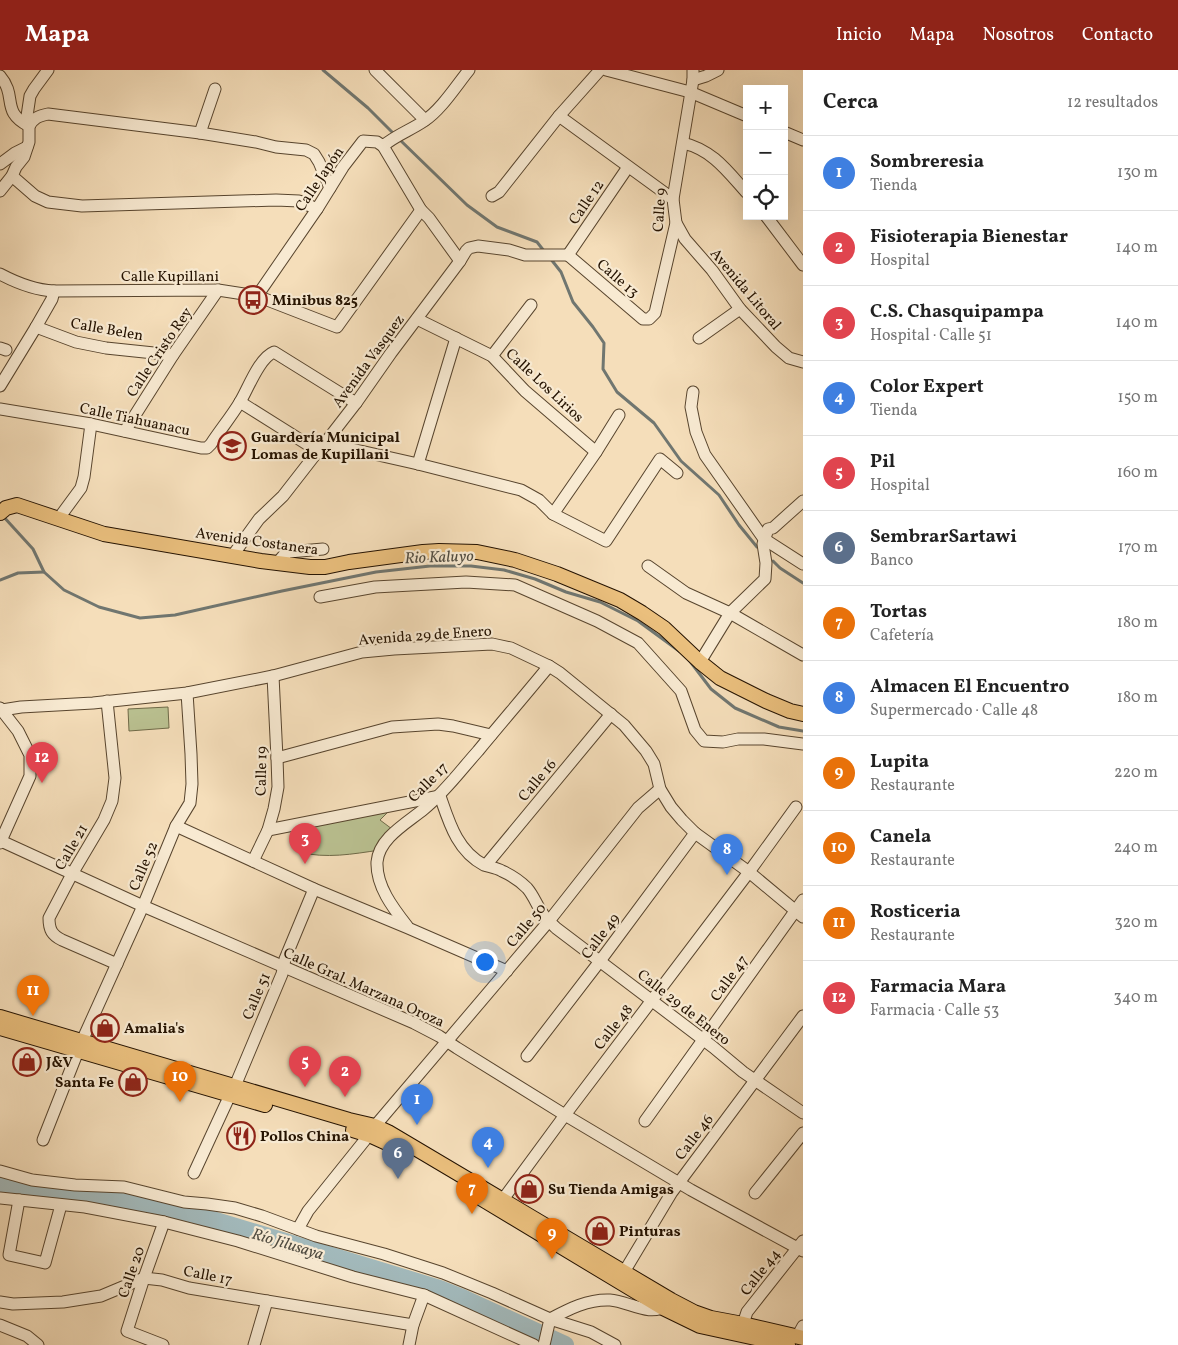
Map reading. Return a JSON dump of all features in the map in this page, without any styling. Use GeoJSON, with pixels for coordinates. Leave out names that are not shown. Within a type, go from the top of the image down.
{"type":"FeatureCollection","features":[{"type":"Feature","properties":{"kind":"main road","name":"Avenida Costanera"},"geometry":{"type":"LineString","coordinates":[[3,510],[17,505],[104,534],[310,567],[325,567],[349,562],[439,551],[477,552],[515,560],[598,590],[642,612],[664,628],[720,678],[766,701],[803,714]]}},
{"type":"Feature","properties":{"kind":"main road"},"geometry":{"type":"LineString","coordinates":[[0,1017],[80,1046]]}},
{"type":"Feature","properties":{"kind":"main road"},"geometry":{"type":"LineString","coordinates":[[0,1028],[80,1046],[372,1130],[394,1146],[436,1166],[667,1304],[700,1326],[741,1329],[797,1338]]}},
{"type":"Feature","properties":{"kind":"street"},"geometry":{"type":"LineString","coordinates":[[0,191],[24,158],[29,142],[27,116],[30,96],[48,70]]}},
{"type":"Feature","properties":{"kind":"street"},"geometry":{"type":"LineString","coordinates":[[375,70],[422,122]]}},
{"type":"Feature","properties":{"kind":"street"},"geometry":{"type":"LineString","coordinates":[[460,261],[421,210],[387,142],[422,122],[443,102],[469,70]]}},
{"type":"Feature","properties":{"kind":"street"},"geometry":{"type":"LineString","coordinates":[[492,196],[499,192],[559,116],[600,70]]}},
{"type":"Feature","properties":{"kind":"street"},"geometry":{"type":"LineString","coordinates":[[606,70],[690,92],[743,114]]}},
{"type":"Feature","properties":{"kind":"street"},"geometry":{"type":"LineString","coordinates":[[693,75],[706,76],[718,70]]}},
{"type":"Feature","properties":{"kind":"street","name":"Calle 9"},"geometry":{"type":"LineString","coordinates":[[649,319],[655,313],[676,224],[673,199],[688,145],[690,92],[693,75]]}},
{"type":"Feature","properties":{"kind":"street"},"geometry":{"type":"LineString","coordinates":[[0,76],[10,93],[11,111],[19,120],[29,126]]}},
{"type":"Feature","properties":{"kind":"street"},"geometry":{"type":"LineString","coordinates":[[200,133],[215,90]]}},
{"type":"Feature","properties":{"kind":"street"},"geometry":{"type":"LineString","coordinates":[[29,126],[34,119],[48,114],[200,133],[276,147],[306,150],[314,154],[330,188]]}},
{"type":"Feature","properties":{"kind":"street"},"geometry":{"type":"LineString","coordinates":[[559,116],[673,199]]}},
{"type":"Feature","properties":{"kind":"street"},"geometry":{"type":"LineString","coordinates":[[788,134],[803,140]]}},
{"type":"Feature","properties":{"kind":"street","name":"Calle Japón"},"geometry":{"type":"LineString","coordinates":[[257,296],[363,141],[387,142]]}},
{"type":"Feature","properties":{"kind":"street"},"geometry":{"type":"LineString","coordinates":[[688,145],[716,159],[743,189]]}},
{"type":"Feature","properties":{"kind":"street"},"geometry":{"type":"LineString","coordinates":[[0,164],[27,147]]}},
{"type":"Feature","properties":{"kind":"street","name":"Calle 12"},"geometry":{"type":"LineString","coordinates":[[568,255],[628,167]]}},
{"type":"Feature","properties":{"kind":"street"},"geometry":{"type":"LineString","coordinates":[[12,176],[35,196],[48,202],[82,206],[276,200],[298,201],[317,209]]}},
{"type":"Feature","properties":{"kind":"street","name":"Calle Kupillani"},"geometry":{"type":"LineString","coordinates":[[0,274],[14,282],[41,290],[218,290],[257,296],[337,327],[421,210]]}},
{"type":"Feature","properties":{"kind":"street"},"geometry":{"type":"LineString","coordinates":[[769,220],[803,265]]}},
{"type":"Feature","properties":{"kind":"street","name":"Avenida Litoral"},"geometry":{"type":"LineString","coordinates":[[676,224],[685,239],[712,270],[740,309],[789,358],[803,362]]}},
{"type":"Feature","properties":{"kind":"street","name":"Avenida Vasquez"},"geometry":{"type":"LineString","coordinates":[[233,555],[259,519],[283,496],[322,447],[460,261],[466,250],[478,246],[509,250],[524,255],[568,255]]}},
{"type":"Feature","properties":{"kind":"street","name":"Calle 13"},"geometry":{"type":"LineString","coordinates":[[568,255],[642,319],[649,319]]}},
{"type":"Feature","properties":{"kind":"street","name":"Calle Cristo Rey"},"geometry":{"type":"LineString","coordinates":[[125,431],[173,355],[218,290]]}},
{"type":"Feature","properties":{"kind":"street"},"geometry":{"type":"LineString","coordinates":[[0,386],[52,299],[54,291]]}},
{"type":"Feature","properties":{"kind":"street"},"geometry":{"type":"LineString","coordinates":[[492,356],[531,305]]}},
{"type":"Feature","properties":{"kind":"street"},"geometry":{"type":"LineString","coordinates":[[699,338],[740,309]]}},
{"type":"Feature","properties":{"kind":"street","name":"Calle Los Lirios"},"geometry":{"type":"LineString","coordinates":[[417,319],[492,356],[525,390],[596,452]]}},
{"type":"Feature","properties":{"kind":"street","name":"Calle Belen"},"geometry":{"type":"LineString","coordinates":[[36,327],[76,342],[106,348],[173,355]]}},
{"type":"Feature","properties":{"kind":"street"},"geometry":{"type":"LineString","coordinates":[[418,464],[456,338]]}},
{"type":"Feature","properties":{"kind":"street","name":"Calle Tiahuanacu"},"geometry":{"type":"LineString","coordinates":[[0,409],[91,424],[207,448],[240,402],[268,354],[274,352],[356,402]]}},
{"type":"Feature","properties":{"kind":"street"},"geometry":{"type":"LineString","coordinates":[[693,392],[692,415],[705,455],[764,541],[803,564]]}},
{"type":"Feature","properties":{"kind":"street"},"geometry":{"type":"LineString","coordinates":[[240,402],[322,447],[418,464],[521,490],[539,500],[553,514],[606,541],[660,459],[677,473]]}},
{"type":"Feature","properties":{"kind":"street"},"geometry":{"type":"LineString","coordinates":[[553,514],[596,452],[618,415]]}},
{"type":"Feature","properties":{"kind":"street"},"geometry":{"type":"LineString","coordinates":[[59,518],[81,488],[91,424]]}},
{"type":"Feature","properties":{"kind":"street"},"geometry":{"type":"LineString","coordinates":[[700,662],[730,613],[765,579],[764,541],[768,529],[773,528],[803,501]]}},
{"type":"Feature","properties":{"kind":"street"},"geometry":{"type":"LineString","coordinates":[[278,562],[289,552],[323,549]]}},
{"type":"Feature","properties":{"kind":"street"},"geometry":{"type":"LineString","coordinates":[[648,566],[686,592],[730,613],[803,655]]}},
{"type":"Feature","properties":{"kind":"street"},"geometry":{"type":"LineString","coordinates":[[320,597],[375,587],[457,582],[515,586],[597,621],[638,643],[681,691],[695,730],[704,741],[723,742],[738,739],[764,739],[803,744]]}},
{"type":"Feature","properties":{"kind":"street","name":"Avenida 29 de Enero"},"geometry":{"type":"LineString","coordinates":[[1,709],[187,694],[273,676],[362,652],[492,644],[511,648],[560,673],[624,725],[646,751],[654,764],[660,789],[671,807],[695,833],[749,872],[799,914]]}},
{"type":"Feature","properties":{"kind":"street","name":"Calle 17"},"geometry":{"type":"LineString","coordinates":[[408,928],[385,894],[379,877],[377,862],[380,850],[385,842],[396,832],[440,796],[549,666]]}},
{"type":"Feature","properties":{"kind":"street","name":"Calle 19"},"geometry":{"type":"LineString","coordinates":[[253,861],[268,830],[278,787],[273,676]]}},
{"type":"Feature","properties":{"kind":"street","name":"Calle 52"},"geometry":{"type":"LineString","coordinates":[[42,1140],[80,1046],[143,906],[176,826],[190,803],[192,784],[187,694]]}},
{"type":"Feature","properties":{"kind":"street","name":"Calle 21"},"geometry":{"type":"LineString","coordinates":[[107,701],[115,778],[112,800],[104,820],[49,918],[49,926],[55,936],[62,940],[117,964]]}},
{"type":"Feature","properties":{"kind":"street"},"geometry":{"type":"LineString","coordinates":[[0,842],[30,776],[30,755],[18,731],[1,709]]}},
{"type":"Feature","properties":{"kind":"street","name":"Calle 16"},"geometry":{"type":"LineString","coordinates":[[486,865],[611,714]]}},
{"type":"Feature","properties":{"kind":"street"},"geometry":{"type":"LineString","coordinates":[[277,758],[392,727],[438,724],[491,735]]}},
{"type":"Feature","properties":{"kind":"street","name":"Calle 50"},"geometry":{"type":"LineString","coordinates":[[298,1229],[308,1211],[372,1130],[550,921],[638,808],[660,789]]}},
{"type":"Feature","properties":{"kind":"street"},"geometry":{"type":"LineString","coordinates":[[268,830],[440,796]]}},
{"type":"Feature","properties":{"kind":"street","name":"Calle 29 de Enero"},"geometry":{"type":"LineString","coordinates":[[440,796],[449,823],[458,841],[476,860],[502,870],[516,879],[528,889],[543,915],[556,928],[755,1081],[803,1113]]}},
{"type":"Feature","properties":{"kind":"street"},"geometry":{"type":"LineString","coordinates":[[749,872],[796,807]]}},
{"type":"Feature","properties":{"kind":"street"},"geometry":{"type":"LineString","coordinates":[[176,826],[314,890],[507,970]]}},
{"type":"Feature","properties":{"kind":"street","name":"Calle 49"},"geometry":{"type":"LineString","coordinates":[[527,1056],[695,833]]}},
{"type":"Feature","properties":{"kind":"street","name":"Calle Gral. Marzana Oroza"},"geometry":{"type":"LineString","coordinates":[[0,842],[283,967],[414,1022],[565,1115],[679,1182],[801,1247]]}},
{"type":"Feature","properties":{"kind":"street","name":"Calle 48"},"geometry":{"type":"LineString","coordinates":[[499,1204],[749,872]]}},
{"type":"Feature","properties":{"kind":"street","name":"Calle 51"},"geometry":{"type":"LineString","coordinates":[[194,1173],[282,974],[285,959],[314,890]]}},
{"type":"Feature","properties":{"kind":"street","name":"Calle 47"},"geometry":{"type":"LineString","coordinates":[[645,1121],[799,914],[803,900]]}},
{"type":"Feature","properties":{"kind":"street","name":"Calle 46"},"geometry":{"type":"LineString","coordinates":[[620,1276],[679,1182],[803,1016]]}},
{"type":"Feature","properties":{"kind":"street"},"geometry":{"type":"LineString","coordinates":[[755,1193],[803,1133]]}},
{"type":"Feature","properties":{"kind":"street"},"geometry":{"type":"LineString","coordinates":[[0,1170],[32,1180],[74,1185],[124,1187],[184,1202],[236,1208],[316,1236],[384,1254],[443,1273],[550,1318],[591,1332],[615,1345]]}},
{"type":"Feature","properties":{"kind":"street"},"geometry":{"type":"LineString","coordinates":[[0,1198],[84,1207],[164,1222],[238,1240],[353,1277],[424,1295],[542,1341],[550,1318],[575,1307],[598,1300],[612,1300],[651,1311],[667,1304]]}},
{"type":"Feature","properties":{"kind":"street"},"geometry":{"type":"LineString","coordinates":[[19,1200],[9,1255],[46,1263],[61,1205]]}},
{"type":"Feature","properties":{"kind":"street","name":"Calle 20"},"geometry":{"type":"LineString","coordinates":[[163,1345],[127,1331],[164,1222]]}},
{"type":"Feature","properties":{"kind":"street","name":"Calle 44"},"geometry":{"type":"LineString","coordinates":[[741,1329],[747,1312],[801,1247]]}},
{"type":"Feature","properties":{"kind":"street"},"geometry":{"type":"LineString","coordinates":[[0,1302],[13,1304],[63,1302],[101,1296],[144,1278]]}},
{"type":"Feature","properties":{"kind":"street","name":"Calle 17"},"geometry":{"type":"LineString","coordinates":[[144,1278],[162,1280],[189,1288],[413,1325]]}},
{"type":"Feature","properties":{"kind":"street"},"geometry":{"type":"LineString","coordinates":[[410,1345],[413,1325],[424,1295]]}},
{"type":"Feature","properties":{"kind":"street"},"geometry":{"type":"LineString","coordinates":[[254,1345],[267,1301]]}},
{"type":"Feature","properties":{"kind":"street"},"geometry":{"type":"LineString","coordinates":[[0,1325],[27,1336],[38,1345]]}},
{"type":"Feature","properties":{"kind":"green space"},"geometry":{"type":"Polygon","coordinates":[[[168,707],[169,728],[129,731],[128,709],[168,707]]]}},
{"type":"Feature","properties":{"kind":"green space"},"geometry":{"type":"Polygon","coordinates":[[[384,808],[387,813],[380,820],[396,832],[380,850],[329,855],[299,852],[297,829],[384,808]]]}},
{"type":"Feature","properties":{"kind":"waterway"},"geometry":{"type":"LineString","coordinates":[[323,70],[368,108],[395,135]]}},
{"type":"Feature","properties":{"kind":"waterway"},"geometry":{"type":"LineString","coordinates":[[399,139],[467,205],[497,227],[537,242],[544,251]]}},
{"type":"Feature","properties":{"kind":"waterway"},"geometry":{"type":"LineString","coordinates":[[550,258],[561,272],[573,302],[604,343],[603,369],[617,392],[654,423],[681,461],[719,495],[739,525],[757,547]]}},
{"type":"Feature","properties":{"kind":"waterway","name":"Rio Kaluyo"},"geometry":{"type":"LineString","coordinates":[[2,515],[33,549],[44,572],[64,590],[99,607],[140,618],[175,615],[376,572],[430,566],[471,566],[504,570],[600,602],[638,621],[679,651]]}},
{"type":"Feature","properties":{"kind":"waterway"},"geometry":{"type":"LineString","coordinates":[[773,561],[780,568],[803,583]]}},
{"type":"Feature","properties":{"kind":"waterway"},"geometry":{"type":"LineString","coordinates":[[0,580],[18,573],[44,572]]}},
{"type":"Feature","properties":{"kind":"waterway","name":"Rio Kaluyo"},"geometry":{"type":"LineString","coordinates":[[689,660],[711,689],[735,708],[779,727],[803,731]]}},
{"type":"Feature","properties":{"kind":"waterway","name":"Río Jilusaya"},"geometry":{"type":"LineString","coordinates":[[0,1183],[190,1213],[440,1289],[565,1345]]}},
{"type":"Feature","properties":{"kind":"place","name":"Minibus 825"},"geometry":{"type":"Point","coordinates":[253,300]}},
{"type":"Feature","properties":{"kind":"place","name":"Guardería Municipal Lomas de Kupillani"},"geometry":{"type":"Point","coordinates":[232,446]}},
{"type":"Feature","properties":{"kind":"place","name":"Farmacia Mara"},"geometry":{"type":"Point","coordinates":[42,783]}},
{"type":"Feature","properties":{"kind":"place","name":"C.S. Chasquipampa"},"geometry":{"type":"Point","coordinates":[305,864]}},
{"type":"Feature","properties":{"kind":"place","name":"Almacen El Encuentro"},"geometry":{"type":"Point","coordinates":[727,875]}},
{"type":"Feature","properties":{"kind":"place","name":"Rosticeria"},"geometry":{"type":"Point","coordinates":[33,1016]}},
{"type":"Feature","properties":{"kind":"place","name":"Amalia's"},"geometry":{"type":"Point","coordinates":[105,1028]}},
{"type":"Feature","properties":{"kind":"place","name":"J&V"},"geometry":{"type":"Point","coordinates":[27,1062]}},
{"type":"Feature","properties":{"kind":"place","name":"Santa Fe"},"geometry":{"type":"Point","coordinates":[133,1082]}},
{"type":"Feature","properties":{"kind":"place","name":"Pil"},"geometry":{"type":"Point","coordinates":[305,1087]}},
{"type":"Feature","properties":{"kind":"place","name":"Fisioterapia Bienestar"},"geometry":{"type":"Point","coordinates":[345,1097]}},
{"type":"Feature","properties":{"kind":"place","name":"Canela"},"geometry":{"type":"Point","coordinates":[180,1102]}},
{"type":"Feature","properties":{"kind":"place","name":"Sombreresia"},"geometry":{"type":"Point","coordinates":[417,1125]}},
{"type":"Feature","properties":{"kind":"place","name":"Pollos China"},"geometry":{"type":"Point","coordinates":[241,1136]}},
{"type":"Feature","properties":{"kind":"place","name":"Color Expert"},"geometry":{"type":"Point","coordinates":[488,1168]}},
{"type":"Feature","properties":{"kind":"place","name":"SembrarSartawi"},"geometry":{"type":"Point","coordinates":[398,1179]}},
{"type":"Feature","properties":{"kind":"place","name":"Su Tienda Amigas"},"geometry":{"type":"Point","coordinates":[529,1189]}},
{"type":"Feature","properties":{"kind":"place","name":"Tortas"},"geometry":{"type":"Point","coordinates":[472,1214]}},
{"type":"Feature","properties":{"kind":"place","name":"Pinturas"},"geometry":{"type":"Point","coordinates":[600,1231]}},
{"type":"Feature","properties":{"kind":"place","name":"Lupita"},"geometry":{"type":"Point","coordinates":[552,1259]}}]}
